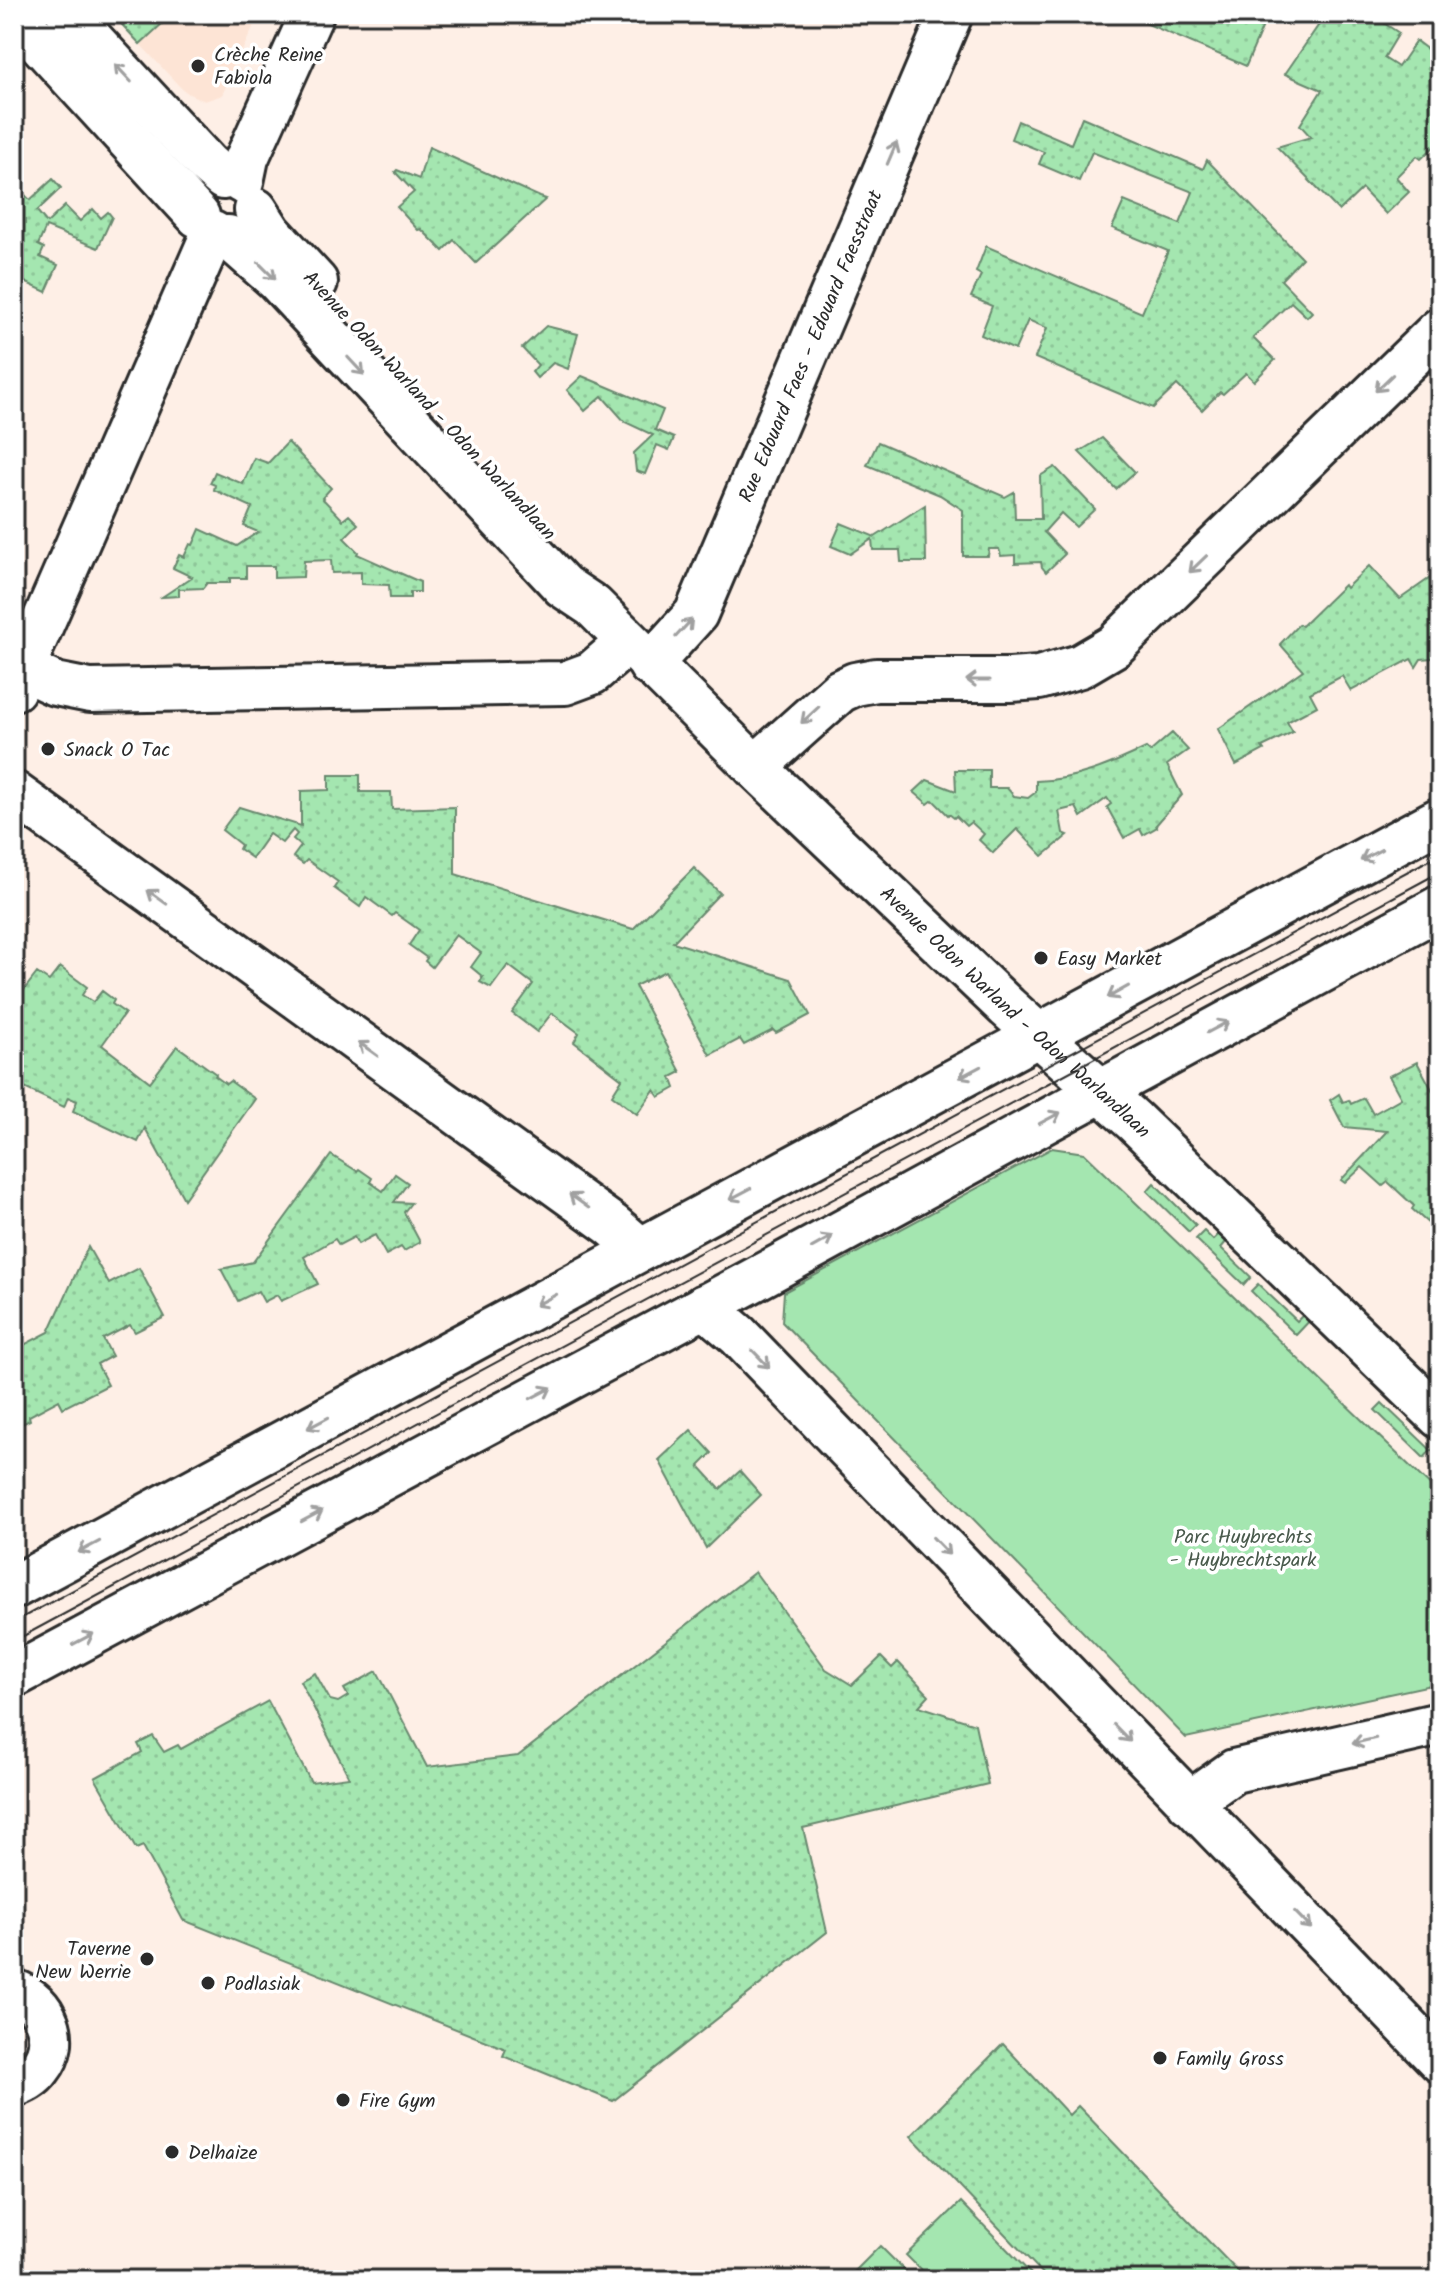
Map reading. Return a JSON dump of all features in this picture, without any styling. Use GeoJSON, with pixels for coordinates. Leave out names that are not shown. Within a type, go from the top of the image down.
{"type":"FeatureCollection","features":[{"type":"Feature","properties":{"kind":"street","name":"Avenue Odon Warland - Odon Warlandlaan"},"geometry":{"type":"LineString","coordinates":[[68,14],[207,164],[227,209]]}},
{"type":"Feature","properties":{"kind":"street"},"geometry":{"type":"LineString","coordinates":[[19,679],[312,14]]}},
{"type":"Feature","properties":{"kind":"street","name":"Rue Edouard Faes - Edouard Faesstraat"},"geometry":{"type":"LineString","coordinates":[[19,679],[90,691],[565,683],[639,653],[696,614],[951,14]]}},
{"type":"Feature","properties":{"kind":"street","name":"Avenue Odon Warland - Odon Warlandlaan"},"geometry":{"type":"LineString","coordinates":[[14,15],[227,209],[280,243],[573,560],[585,581],[593,606],[639,653],[1039,1036],[1145,1132],[1440,1417]]}},
{"type":"Feature","properties":{"kind":"street"},"geometry":{"type":"LineString","coordinates":[[755,767],[826,701],[855,684],[876,680],[1039,678],[1080,666],[1105,652],[1440,329]]}},
{"type":"Feature","properties":{"kind":"street"},"geometry":{"type":"LineString","coordinates":[[14,793],[599,1216],[640,1249]]}},
{"type":"Feature","properties":{"kind":"street"},"geometry":{"type":"LineString","coordinates":[[14,1587],[1440,819]]}},
{"type":"Feature","properties":{"kind":"street"},"geometry":{"type":"LineString","coordinates":[[14,1676],[1440,907]]}},
{"type":"Feature","properties":{"kind":"street"},"geometry":{"type":"LineString","coordinates":[[704,1306],[738,1335],[1440,2061]]}},
{"type":"Feature","properties":{"kind":"street"},"geometry":{"type":"LineString","coordinates":[[1189,1803],[1223,1777],[1244,1768],[1440,1724]]}},
{"type":"Feature","properties":{"kind":"street"},"geometry":{"type":"LineString","coordinates":[[14,1991],[37,2005],[51,2035],[49,2052],[41,2067],[29,2079],[14,2086]]}},
{"type":"Feature","properties":{"kind":"shaded area","name":"Crèche Reine Fabiola"},"geometry":{"type":"Polygon","coordinates":[[[112,14],[259,14],[222,95],[205,101],[181,88],[112,14]]]}},
{"type":"Feature","properties":{"kind":"green space"},"geometry":{"type":"Polygon","coordinates":[[[112,14],[154,14],[163,23],[140,44],[112,14]]]}},
{"type":"Feature","properties":{"kind":"green space"},"geometry":{"type":"Polygon","coordinates":[[[1132,14],[1268,14],[1246,66],[1131,17],[1132,14]]]}},
{"type":"Feature","properties":{"kind":"green space"},"geometry":{"type":"Polygon","coordinates":[[[1319,14],[1370,14],[1399,33],[1384,58],[1398,67],[1416,41],[1440,59],[1440,141],[1421,159],[1417,156],[1396,177],[1409,192],[1386,214],[1362,189],[1339,211],[1277,147],[1311,137],[1300,125],[1322,90],[1285,74],[1320,23],[1315,20],[1319,14]]]}},
{"type":"Feature","properties":{"kind":"green space"},"geometry":{"type":"Polygon","coordinates":[[[1082,117],[1203,169],[1207,160],[1302,258],[1281,280],[1312,312],[1307,317],[1291,302],[1253,338],[1275,360],[1254,381],[1246,373],[1202,410],[1177,385],[1153,408],[1035,358],[1047,328],[1028,320],[1015,350],[981,335],[992,306],[971,297],[981,275],[976,272],[986,246],[1142,313],[1168,251],[1112,228],[1124,201],[1180,224],[1193,192],[1092,152],[1079,181],[1039,164],[1044,152],[1011,139],[1018,121],[1071,144],[1082,117]]]}},
{"type":"Feature","properties":{"kind":"green space"},"geometry":{"type":"Polygon","coordinates":[[[429,147],[546,199],[476,263],[454,240],[443,251],[397,207],[414,192],[395,172],[397,170],[419,179],[429,147]]]}},
{"type":"Feature","properties":{"kind":"green space"},"geometry":{"type":"Polygon","coordinates":[[[53,179],[61,188],[37,211],[47,223],[65,206],[80,221],[93,209],[101,218],[108,212],[112,217],[98,248],[46,227],[38,245],[44,248],[40,257],[58,265],[46,292],[14,277],[14,184],[30,200],[53,179]]]}},
{"type":"Feature","properties":{"kind":"green space"},"geometry":{"type":"Polygon","coordinates":[[[546,326],[578,334],[568,369],[553,363],[537,378],[532,372],[538,365],[522,348],[546,326]]]}},
{"type":"Feature","properties":{"kind":"green space"},"geometry":{"type":"Polygon","coordinates":[[[582,376],[663,410],[655,430],[674,438],[669,450],[657,445],[645,474],[636,471],[634,453],[653,435],[625,422],[602,396],[585,411],[567,390],[582,376]]]}},
{"type":"Feature","properties":{"kind":"green space"},"geometry":{"type":"Polygon","coordinates":[[[1102,438],[1135,472],[1116,489],[1079,452],[1102,438]]]}},
{"type":"Feature","properties":{"kind":"green space"},"geometry":{"type":"Polygon","coordinates":[[[288,442],[331,488],[322,498],[343,520],[349,515],[358,524],[344,538],[357,554],[420,582],[420,592],[410,592],[410,598],[390,598],[389,585],[361,584],[361,572],[332,573],[331,560],[304,561],[303,577],[274,578],[274,566],[246,566],[246,578],[230,578],[230,583],[207,583],[203,588],[179,589],[179,596],[162,597],[192,577],[173,568],[179,555],[184,557],[190,544],[193,545],[200,529],[237,546],[258,532],[244,526],[252,507],[214,490],[215,485],[210,483],[215,472],[243,484],[254,458],[268,463],[288,442]]]}},
{"type":"Feature","properties":{"kind":"green space"},"geometry":{"type":"Polygon","coordinates":[[[878,442],[1005,497],[1014,492],[1015,519],[1041,519],[1040,476],[1055,467],[1095,509],[1076,527],[1061,513],[1044,532],[1065,554],[1046,572],[1041,562],[1015,563],[1015,555],[1001,556],[999,549],[989,549],[988,556],[963,556],[963,510],[940,495],[867,465],[878,442]]]}},
{"type":"Feature","properties":{"kind":"green space"},"geometry":{"type":"Polygon","coordinates":[[[925,505],[926,562],[901,562],[900,550],[873,550],[872,539],[850,554],[831,546],[841,523],[875,537],[925,505]]]}},
{"type":"Feature","properties":{"kind":"green space"},"geometry":{"type":"Polygon","coordinates":[[[1369,566],[1400,599],[1440,571],[1440,654],[1421,659],[1416,667],[1411,659],[1351,691],[1342,676],[1310,693],[1317,706],[1287,722],[1293,732],[1262,747],[1264,750],[1236,765],[1218,729],[1303,670],[1280,644],[1299,624],[1302,626],[1344,585],[1346,588],[1369,566]]]}},
{"type":"Feature","properties":{"kind":"green space"},"geometry":{"type":"Polygon","coordinates":[[[1172,733],[1188,750],[1167,765],[1182,795],[1157,827],[1143,835],[1140,829],[1124,838],[1107,807],[1111,804],[1107,798],[1081,817],[1076,807],[1059,811],[1063,833],[1068,835],[1043,856],[1017,829],[993,853],[979,840],[984,834],[971,822],[966,826],[956,816],[948,815],[933,800],[928,804],[914,792],[927,780],[956,791],[955,770],[989,770],[989,788],[1007,788],[1014,796],[1028,798],[1036,792],[1036,781],[1079,775],[1146,748],[1150,752],[1172,733]]]}},
{"type":"Feature","properties":{"kind":"green space"},"geometry":{"type":"Polygon","coordinates":[[[329,775],[360,775],[360,792],[391,792],[392,809],[455,807],[455,874],[633,929],[694,868],[720,893],[673,942],[791,979],[810,1015],[776,1033],[773,1030],[744,1045],[740,1039],[710,1055],[665,971],[635,986],[681,1072],[671,1077],[675,1088],[659,1097],[654,1090],[637,1114],[612,1095],[622,1079],[574,1042],[579,1033],[552,1013],[537,1032],[512,1013],[533,984],[508,965],[491,988],[480,982],[483,977],[471,967],[481,953],[456,935],[432,967],[425,961],[427,958],[409,945],[419,930],[366,897],[360,907],[334,888],[338,882],[307,860],[303,864],[293,857],[301,846],[293,839],[297,834],[293,830],[282,843],[269,834],[252,858],[222,830],[239,807],[301,826],[301,791],[329,790],[329,775]]]}},
{"type":"Feature","properties":{"kind":"green space"},"geometry":{"type":"Polygon","coordinates":[[[60,967],[87,987],[82,995],[93,1002],[102,991],[114,1000],[112,1004],[125,1013],[102,1045],[150,1082],[177,1046],[226,1084],[230,1081],[255,1099],[184,1199],[145,1128],[138,1142],[73,1111],[77,1101],[68,1097],[64,1107],[14,1083],[14,1038],[20,1025],[14,1019],[22,1002],[17,999],[37,973],[49,981],[60,967]]]}},
{"type":"Feature","properties":{"kind":"green space"},"geometry":{"type":"Polygon","coordinates":[[[1417,1062],[1440,1104],[1438,1232],[1388,1182],[1383,1186],[1362,1167],[1345,1183],[1341,1180],[1387,1131],[1344,1127],[1330,1100],[1339,1094],[1343,1102],[1349,1100],[1351,1104],[1364,1098],[1373,1114],[1401,1098],[1389,1076],[1417,1062]]]}},
{"type":"Feature","properties":{"kind":"green space","name":"Parc Huybrechts - Huybrechtspark"},"geometry":{"type":"Polygon","coordinates":[[[1052,1148],[1084,1153],[1440,1495],[1440,1683],[1186,1738],[782,1322],[784,1292],[1052,1148]]]}},
{"type":"Feature","properties":{"kind":"green space"},"geometry":{"type":"Polygon","coordinates":[[[331,1155],[372,1178],[370,1182],[383,1191],[395,1174],[408,1183],[394,1202],[411,1203],[404,1212],[420,1242],[404,1251],[401,1247],[386,1255],[375,1235],[358,1244],[354,1237],[339,1245],[335,1239],[304,1257],[318,1284],[281,1301],[277,1295],[264,1302],[258,1291],[238,1301],[221,1269],[253,1262],[331,1155]]]}},
{"type":"Feature","properties":{"kind":"green space"},"geometry":{"type":"Polygon","coordinates":[[[1154,1183],[1196,1225],[1189,1232],[1147,1191],[1154,1183]]]}},
{"type":"Feature","properties":{"kind":"green space"},"geometry":{"type":"Polygon","coordinates":[[[1224,1229],[1231,1236],[1221,1248],[1251,1277],[1244,1285],[1196,1239],[1204,1231],[1213,1240],[1224,1229]]]}},
{"type":"Feature","properties":{"kind":"green space"},"geometry":{"type":"Polygon","coordinates":[[[88,1247],[109,1284],[139,1268],[165,1317],[135,1332],[130,1325],[103,1339],[112,1356],[97,1364],[108,1385],[63,1408],[59,1400],[14,1428],[14,1350],[49,1332],[88,1247]]]}},
{"type":"Feature","properties":{"kind":"green space"},"geometry":{"type":"Polygon","coordinates":[[[1258,1284],[1297,1321],[1308,1310],[1314,1316],[1296,1335],[1251,1291],[1258,1284]]]}},
{"type":"Feature","properties":{"kind":"green space"},"geometry":{"type":"Polygon","coordinates":[[[1382,1403],[1431,1450],[1424,1458],[1375,1410],[1382,1403]]]}},
{"type":"Feature","properties":{"kind":"green space"},"geometry":{"type":"Polygon","coordinates":[[[691,1430],[712,1453],[699,1466],[720,1489],[740,1471],[761,1495],[706,1548],[659,1460],[691,1430]]]}},
{"type":"Feature","properties":{"kind":"green space"},"geometry":{"type":"Polygon","coordinates":[[[755,1572],[826,1669],[852,1685],[881,1657],[892,1668],[898,1662],[929,1695],[919,1706],[975,1724],[988,1784],[803,1828],[827,1932],[613,2101],[503,2056],[506,2049],[183,1920],[143,1846],[136,1849],[95,1778],[142,1752],[138,1744],[153,1736],[164,1752],[178,1745],[181,1749],[268,1701],[311,1782],[349,1777],[300,1681],[315,1673],[330,1700],[338,1702],[348,1696],[344,1689],[377,1671],[427,1767],[518,1756],[755,1572]]]}},
{"type":"Feature","properties":{"kind":"green space"},"geometry":{"type":"Polygon","coordinates":[[[1003,2044],[1069,2115],[1078,2106],[1246,2280],[1049,2280],[911,2136],[1003,2044]]]}},
{"type":"Feature","properties":{"kind":"green space"},"geometry":{"type":"Polygon","coordinates":[[[961,2202],[1037,2280],[931,2280],[906,2255],[961,2202]]]}},
{"type":"Feature","properties":{"kind":"green space"},"geometry":{"type":"Polygon","coordinates":[[[880,2246],[914,2280],[846,2280],[880,2246]]]}},
{"type":"Feature","properties":{"kind":"tram line"},"geometry":{"type":"LineString","coordinates":[[14,1622],[1440,854]]}},
{"type":"Feature","properties":{"kind":"tram line"},"geometry":{"type":"LineString","coordinates":[[14,1641],[1440,872]]}},
{"type":"Feature","properties":{"kind":"place","name":"Crèche Reine Fabiola"},"geometry":{"type":"Point","coordinates":[198,66]}},
{"type":"Feature","properties":{"kind":"place","name":"Snack O Tac"},"geometry":{"type":"Point","coordinates":[48,749]}},
{"type":"Feature","properties":{"kind":"place","name":"Easy Market"},"geometry":{"type":"Point","coordinates":[1041,958]}},
{"type":"Feature","properties":{"kind":"place","name":"Taverne New Werrie"},"geometry":{"type":"Point","coordinates":[147,1959]}},
{"type":"Feature","properties":{"kind":"place","name":"Podlasiak"},"geometry":{"type":"Point","coordinates":[208,1983]}},
{"type":"Feature","properties":{"kind":"place","name":"Family Gross"},"geometry":{"type":"Point","coordinates":[1160,2058]}},
{"type":"Feature","properties":{"kind":"place","name":"Fire Gym"},"geometry":{"type":"Point","coordinates":[343,2100]}},
{"type":"Feature","properties":{"kind":"place","name":"Delhaize"},"geometry":{"type":"Point","coordinates":[172,2152]}}]}
